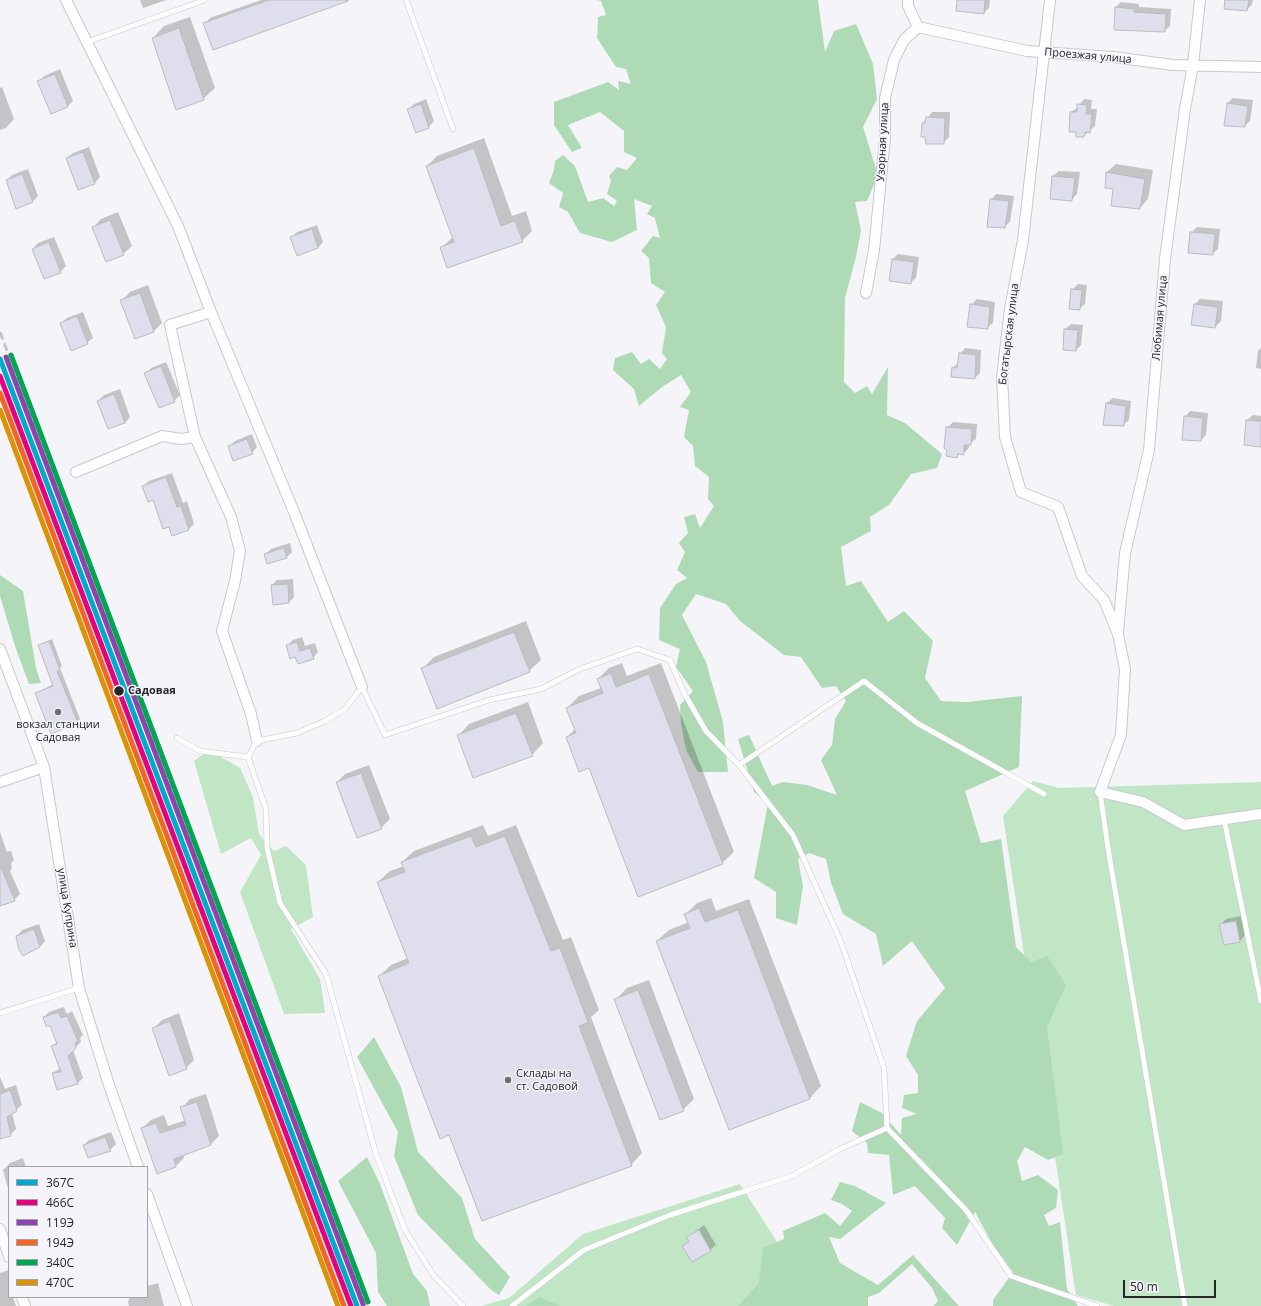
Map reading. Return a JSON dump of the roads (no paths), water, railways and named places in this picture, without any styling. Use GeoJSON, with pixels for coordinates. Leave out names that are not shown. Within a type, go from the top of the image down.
{"type":"FeatureCollection","features":[{"type":"Feature","properties":{"kind":"street"},"geometry":{"type":"LineString","coordinates":[[908,0],[908,6],[918,26]]}},
{"type":"Feature","properties":{"kind":"street","name":"Богатырская улица"},"geometry":{"type":"LineString","coordinates":[[1050,0],[1023,240],[1010,309],[1002,377],[1005,437],[1021,492],[1058,507],[1082,576],[1104,600],[1118,634],[1125,669],[1121,735],[1100,792]]}},
{"type":"Feature","properties":{"kind":"street","name":"Любимая улица"},"geometry":{"type":"LineString","coordinates":[[1118,634],[1125,553],[1149,450],[1165,259],[1178,173],[1185,109],[1193,65],[1200,0]]}},
{"type":"Feature","properties":{"kind":"street"},"geometry":{"type":"LineString","coordinates":[[66,1],[178,226],[211,312],[294,512],[362,686]]}},
{"type":"Feature","properties":{"kind":"street","name":"Проезжая улица"},"geometry":{"type":"LineString","coordinates":[[918,26],[1027,51],[1113,57],[1173,65],[1261,67]]}},
{"type":"Feature","properties":{"kind":"street","name":"Узорная улица"},"geometry":{"type":"LineString","coordinates":[[866,294],[874,250],[885,138],[886,98],[894,60],[904,40],[918,26]]}},
{"type":"Feature","properties":{"kind":"street"},"geometry":{"type":"LineString","coordinates":[[211,312],[170,325],[194,436],[231,517],[240,551],[234,588],[222,631],[251,714],[257,741]]}},
{"type":"Feature","properties":{"kind":"street"},"geometry":{"type":"LineString","coordinates":[[76,472],[162,436],[181,439],[194,436]]}},
{"type":"Feature","properties":{"kind":"street","name":"улица Куприна"},"geometry":{"type":"LineString","coordinates":[[0,649],[44,767],[80,988],[109,1085],[138,1166]]}},
{"type":"Feature","properties":{"kind":"street"},"geometry":{"type":"LineString","coordinates":[[0,782],[44,767]]}},
{"type":"Feature","properties":{"kind":"street"},"geometry":{"type":"LineString","coordinates":[[1100,792],[1143,802],[1184,825],[1224,818],[1261,814]]}},
{"type":"Feature","properties":{"kind":"street"},"geometry":{"type":"LineString","coordinates":[[148,1197],[187,1306]]}},
{"type":"Feature","properties":{"kind":"street"},"geometry":{"type":"LineString","coordinates":[[0,1229],[8,1254]]}},
{"type":"Feature","properties":{"kind":"lane"},"geometry":{"type":"LineString","coordinates":[[87,42],[205,0]]}},
{"type":"Feature","properties":{"kind":"lane"},"geometry":{"type":"LineString","coordinates":[[406,0],[453,129]]}},
{"type":"Feature","properties":{"kind":"lane"},"geometry":{"type":"LineString","coordinates":[[463,1306],[434,1276],[405,1230],[376,1154],[326,974],[280,903],[267,848],[266,809],[248,757],[257,741],[297,733],[325,721],[344,709],[362,686],[385,735],[489,700],[541,689],[580,669],[636,649],[670,660],[684,693],[706,731],[739,765],[793,835],[841,942],[884,1068],[887,1128],[966,1210],[1011,1276],[1097,1306]]}},
{"type":"Feature","properties":{"kind":"lane"},"geometry":{"type":"LineString","coordinates":[[739,765],[864,681],[917,722],[1044,794]]}},
{"type":"Feature","properties":{"kind":"lane"},"geometry":{"type":"LineString","coordinates":[[177,738],[200,750],[248,757]]}},
{"type":"Feature","properties":{"kind":"lane"},"geometry":{"type":"LineString","coordinates":[[1100,792],[1108,848],[1185,1306]]}},
{"type":"Feature","properties":{"kind":"lane"},"geometry":{"type":"LineString","coordinates":[[1224,818],[1261,1000]]}},
{"type":"Feature","properties":{"kind":"lane"},"geometry":{"type":"LineString","coordinates":[[0,1013],[80,988]]}},
{"type":"Feature","properties":{"kind":"lane"},"geometry":{"type":"LineString","coordinates":[[512,1306],[584,1250],[670,1215],[792,1176],[840,1149],[887,1128]]}},
{"type":"Feature","properties":{"kind":"railway"},"geometry":{"type":"LineString","coordinates":[[0,332],[367,1306]]}},
{"type":"Feature","properties":{"kind":"place","name":"Садовая"},"geometry":{"type":"Point","coordinates":[119,691]}},
{"type":"Feature","properties":{"kind":"place","name":"вокзал станции Садовая"},"geometry":{"type":"Point","coordinates":[58,712]}},
{"type":"Feature","properties":{"kind":"place","name":"Склады на ст. Садовой"},"geometry":{"type":"Point","coordinates":[508,1080]}}]}
